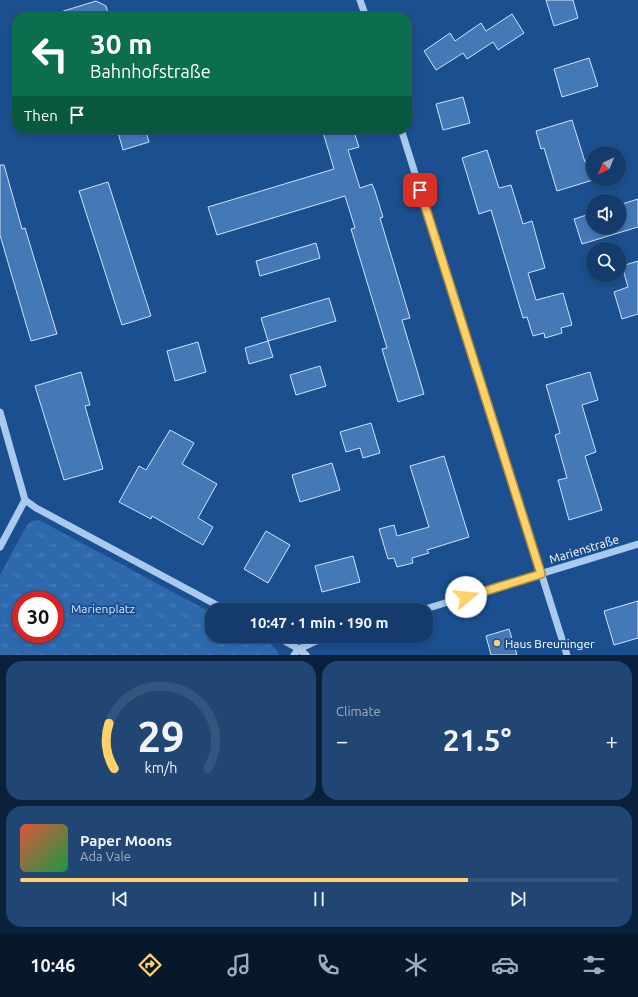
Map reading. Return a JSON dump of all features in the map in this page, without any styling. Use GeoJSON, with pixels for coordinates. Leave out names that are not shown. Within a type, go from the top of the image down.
{"type":"FeatureCollection","features":[{"type":"Feature","properties":{"kind":"street"},"geometry":{"type":"LineString","coordinates":[[360,0],[364,12]]}},
{"type":"Feature","properties":{"kind":"street"},"geometry":{"type":"LineString","coordinates":[[403,134],[567,655]]}},
{"type":"Feature","properties":{"kind":"street"},"geometry":{"type":"LineString","coordinates":[[0,412],[25,500],[36,508],[213,603]]}},
{"type":"Feature","properties":{"kind":"street"},"geometry":{"type":"LineString","coordinates":[[0,547],[25,500]]}},
{"type":"Feature","properties":{"kind":"street","name":"Marienstraße"},"geometry":{"type":"LineString","coordinates":[[433,607],[638,544]]}},
{"type":"Feature","properties":{"kind":"street"},"geometry":{"type":"LineString","coordinates":[[284,643],[296,652],[306,655]]}},
{"type":"Feature","properties":{"kind":"street"},"geometry":{"type":"LineString","coordinates":[[296,652],[312,643]]}},
{"type":"Feature","properties":{"kind":"green space","name":"Marienplatz"},"geometry":{"type":"Polygon","coordinates":[[[39,520],[205,609],[205,643],[269,643],[279,655],[0,655],[0,575],[27,525],[32,521],[39,520]]]}},
{"type":"Feature","properties":{"kind":"building"},"geometry":{"type":"Polygon","coordinates":[[[546,0],[573,0],[578,18],[554,26],[546,0]]]}},
{"type":"Feature","properties":{"kind":"building"},"geometry":{"type":"Polygon","coordinates":[[[96,1],[106,6],[108,12],[60,12],[96,1]]]}},
{"type":"Feature","properties":{"kind":"building"},"geometry":{"type":"Polygon","coordinates":[[[512,14],[524,33],[498,50],[493,42],[467,59],[463,53],[436,70],[424,51],[450,33],[455,41],[481,23],[486,31],[512,14]]]}},
{"type":"Feature","properties":{"kind":"building"},"geometry":{"type":"Polygon","coordinates":[[[589,58],[598,86],[562,97],[554,69],[589,58]]]}},
{"type":"Feature","properties":{"kind":"building"},"geometry":{"type":"Polygon","coordinates":[[[463,97],[470,123],[443,130],[436,104],[463,97]]]}},
{"type":"Feature","properties":{"kind":"building"},"geometry":{"type":"Polygon","coordinates":[[[572,120],[586,162],[586,182],[557,191],[544,148],[541,149],[536,131],[572,120]]]}},
{"type":"Feature","properties":{"kind":"building"},"geometry":{"type":"Polygon","coordinates":[[[118,134],[147,134],[149,142],[123,150],[118,134]]]}},
{"type":"Feature","properties":{"kind":"building"},"geometry":{"type":"Polygon","coordinates":[[[324,134],[355,134],[359,147],[348,150],[360,188],[372,184],[375,191],[383,217],[380,218],[410,318],[402,320],[424,394],[398,402],[382,349],[387,348],[351,229],[355,228],[345,196],[217,235],[208,207],[334,169],[324,134]]]}},
{"type":"Feature","properties":{"kind":"building"},"geometry":{"type":"Polygon","coordinates":[[[487,150],[499,188],[511,185],[523,224],[532,221],[545,268],[528,273],[536,300],[563,293],[572,325],[561,328],[562,333],[545,338],[544,333],[533,336],[527,317],[523,318],[491,210],[479,214],[462,158],[487,150]]]}},
{"type":"Feature","properties":{"kind":"building"},"geometry":{"type":"Polygon","coordinates":[[[0,165],[4,165],[22,229],[25,228],[57,334],[31,341],[0,235],[0,165]]]}},
{"type":"Feature","properties":{"kind":"building"},"geometry":{"type":"Polygon","coordinates":[[[108,182],[151,316],[122,325],[79,191],[108,182]]]}},
{"type":"Feature","properties":{"kind":"building"},"geometry":{"type":"Polygon","coordinates":[[[638,199],[638,227],[626,231],[626,203],[638,199]]]}},
{"type":"Feature","properties":{"kind":"building"},"geometry":{"type":"Polygon","coordinates":[[[586,215],[586,234],[615,234],[582,244],[574,219],[586,215]]]}},
{"type":"Feature","properties":{"kind":"building"},"geometry":{"type":"Polygon","coordinates":[[[316,243],[320,258],[260,276],[256,261],[316,243]]]}},
{"type":"Feature","properties":{"kind":"building"},"geometry":{"type":"Polygon","coordinates":[[[638,261],[638,314],[622,319],[614,292],[628,287],[626,280],[626,265],[638,261]]]}},
{"type":"Feature","properties":{"kind":"building"},"geometry":{"type":"Polygon","coordinates":[[[329,298],[336,321],[268,341],[261,318],[329,298]]]}},
{"type":"Feature","properties":{"kind":"building"},"geometry":{"type":"Polygon","coordinates":[[[268,341],[273,357],[249,364],[245,348],[268,341]]]}},
{"type":"Feature","properties":{"kind":"building"},"geometry":{"type":"Polygon","coordinates":[[[198,342],[206,372],[175,381],[167,351],[198,342]]]}},
{"type":"Feature","properties":{"kind":"building"},"geometry":{"type":"Polygon","coordinates":[[[320,366],[326,386],[296,395],[290,375],[320,366]]]}},
{"type":"Feature","properties":{"kind":"building"},"geometry":{"type":"Polygon","coordinates":[[[81,372],[90,405],[85,406],[103,469],[64,480],[35,386],[81,372]]]}},
{"type":"Feature","properties":{"kind":"building"},"geometry":{"type":"Polygon","coordinates":[[[590,372],[598,400],[582,405],[596,452],[585,456],[602,510],[569,520],[558,480],[567,478],[555,435],[560,433],[546,385],[590,372]]]}},
{"type":"Feature","properties":{"kind":"building"},"geometry":{"type":"Polygon","coordinates":[[[371,423],[380,453],[363,458],[360,448],[346,452],[340,432],[371,423]]]}},
{"type":"Feature","properties":{"kind":"building"},"geometry":{"type":"Polygon","coordinates":[[[170,430],[194,443],[182,464],[217,484],[198,518],[213,527],[203,545],[152,516],[151,519],[119,502],[139,466],[146,470],[170,430]]]}},
{"type":"Feature","properties":{"kind":"building"},"geometry":{"type":"Polygon","coordinates":[[[444,456],[469,537],[427,550],[429,553],[412,558],[413,563],[397,567],[394,558],[388,559],[379,529],[394,525],[397,536],[429,527],[410,466],[444,456]]]}},
{"type":"Feature","properties":{"kind":"building"},"geometry":{"type":"Polygon","coordinates":[[[332,463],[340,490],[300,502],[292,475],[332,463]]]}},
{"type":"Feature","properties":{"kind":"building"},"geometry":{"type":"Polygon","coordinates":[[[266,531],[290,545],[268,583],[244,569],[266,531]]]}},
{"type":"Feature","properties":{"kind":"building"},"geometry":{"type":"Polygon","coordinates":[[[353,556],[360,582],[322,592],[315,566],[353,556]]]}},
{"type":"Feature","properties":{"kind":"building"},"geometry":{"type":"Polygon","coordinates":[[[638,601],[638,638],[614,645],[604,611],[638,601]]]}},
{"type":"Feature","properties":{"kind":"building","name":"Haus Breuninger"},"geometry":{"type":"Polygon","coordinates":[[[509,629],[517,655],[491,655],[486,636],[509,629]]]}},
{"type":"Feature","properties":{"kind":"place","name":"Haus Breuninger"},"geometry":{"type":"Point","coordinates":[497,643]}},
{"type":"Feature","properties":{"kind":"route"},"geometry":{"type":"LineString","coordinates":[[420,190],[541,574],[466,597]]}}]}
